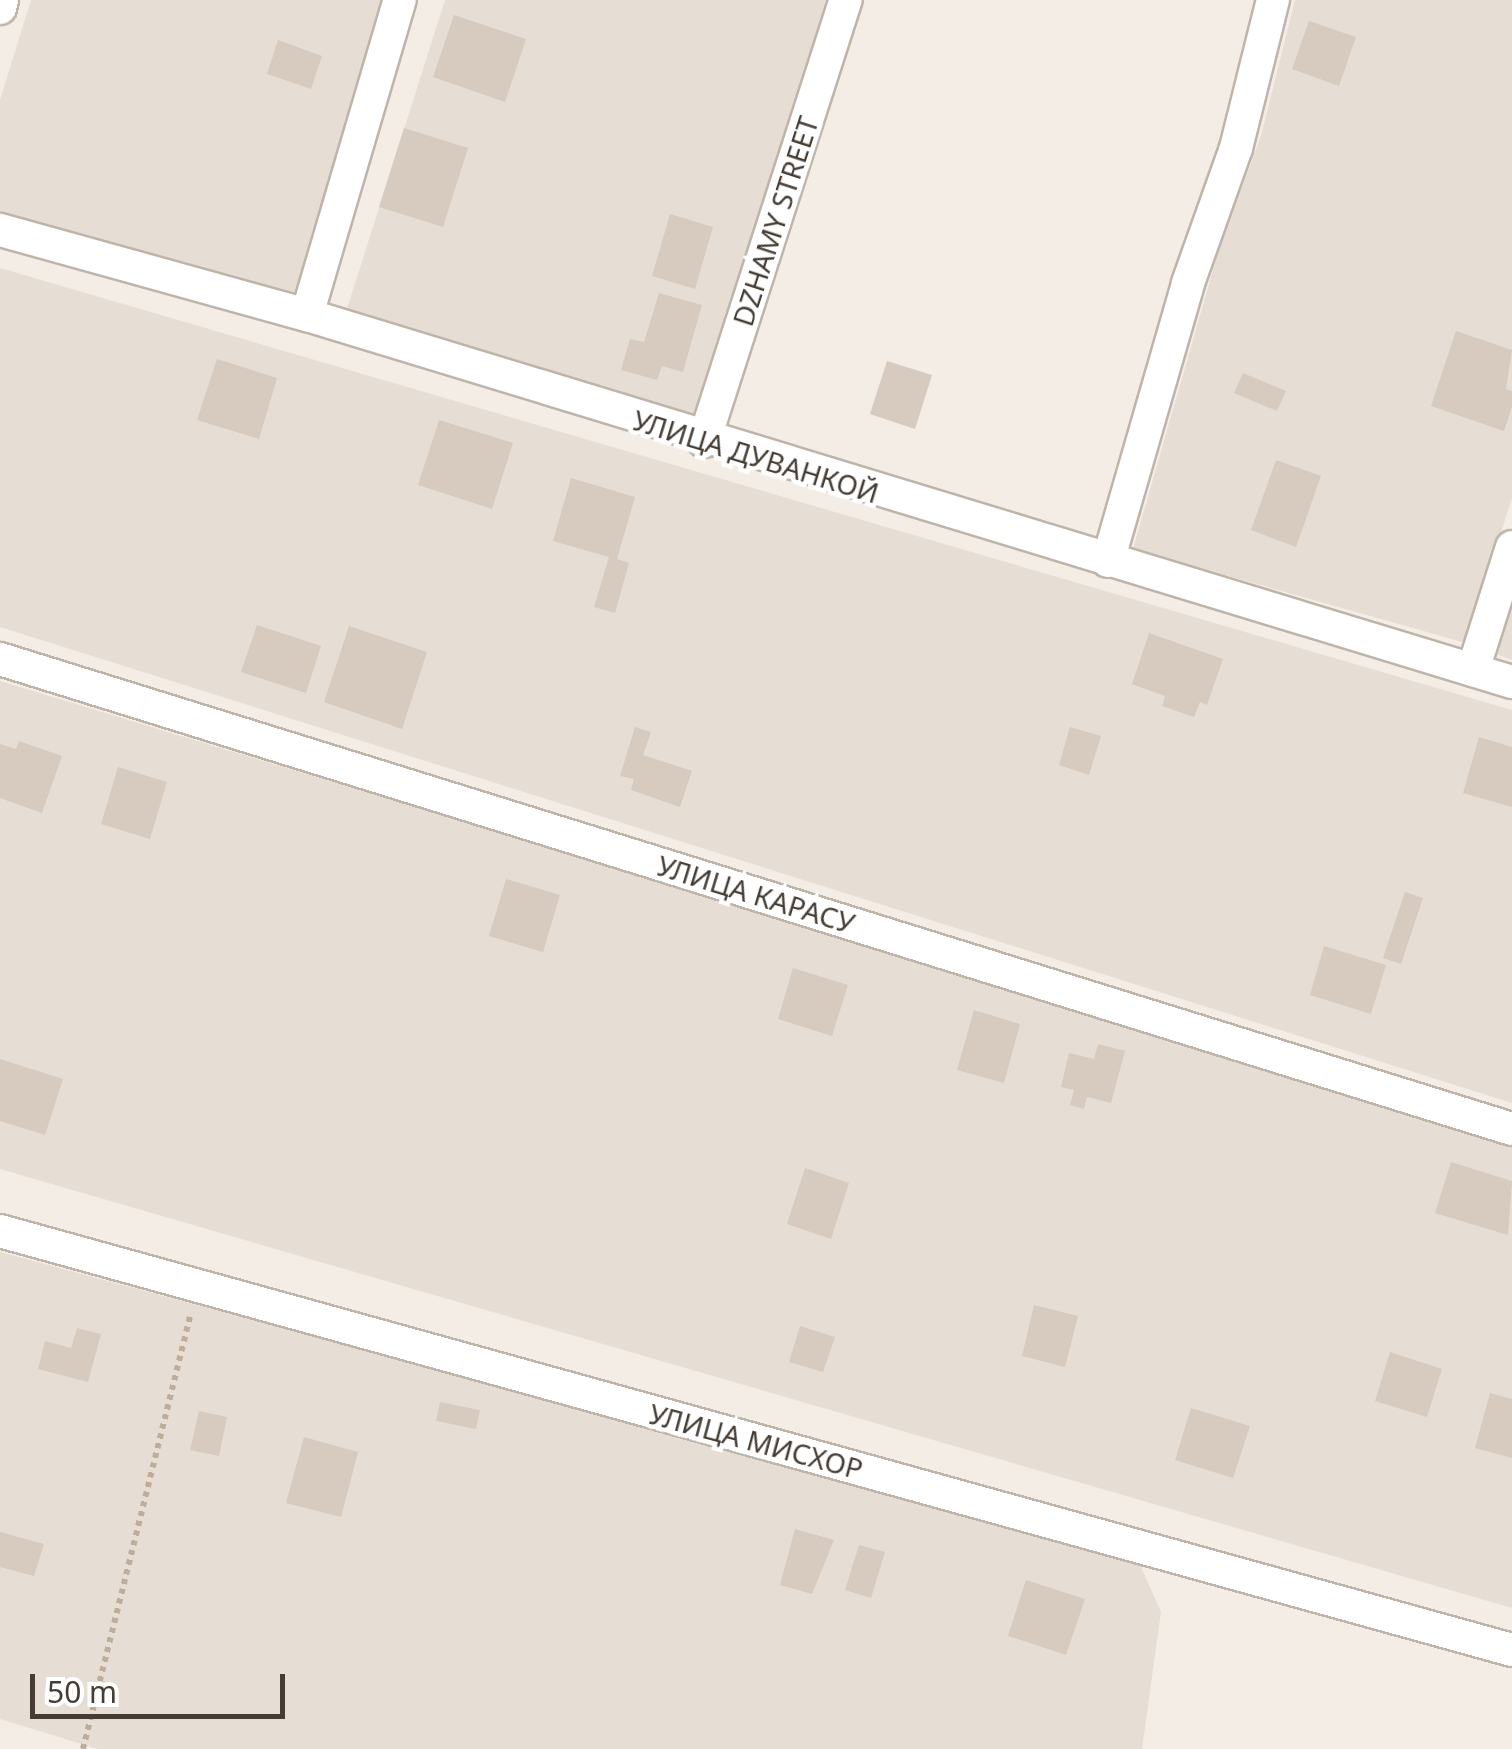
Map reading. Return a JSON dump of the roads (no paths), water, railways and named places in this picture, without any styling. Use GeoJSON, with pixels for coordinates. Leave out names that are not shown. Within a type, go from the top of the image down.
{"type":"FeatureCollection","features":[{"type":"Feature","properties":{"kind":"street"},"geometry":{"type":"LineString","coordinates":[[0,8],[2,0]]}},
{"type":"Feature","properties":{"kind":"street"},"geometry":{"type":"LineString","coordinates":[[306,316],[400,0]]}},
{"type":"Feature","properties":{"kind":"street","name":"DZHAMY STREET"},"geometry":{"type":"LineString","coordinates":[[704,441],[846,0]]}},
{"type":"Feature","properties":{"kind":"street"},"geometry":{"type":"LineString","coordinates":[[1108,561],[1188,283],[1236,148],[1273,0]]}},
{"type":"Feature","properties":{"kind":"street","name":"УЛИЦА ДУВАНКОЙ"},"geometry":{"type":"LineString","coordinates":[[0,230],[306,316],[704,441],[1512,682]]}},
{"type":"Feature","properties":{"kind":"street"},"geometry":{"type":"LineString","coordinates":[[1474,670],[1512,547]]}},
{"type":"Feature","properties":{"kind":"street","name":"УЛИЦА КАРАСУ"},"geometry":{"type":"LineString","coordinates":[[0,659],[1512,1129]]}},
{"type":"Feature","properties":{"kind":"street","name":"УЛИЦА МИСХОР"},"geometry":{"type":"LineString","coordinates":[[0,1231],[1512,1650]]}}]}
